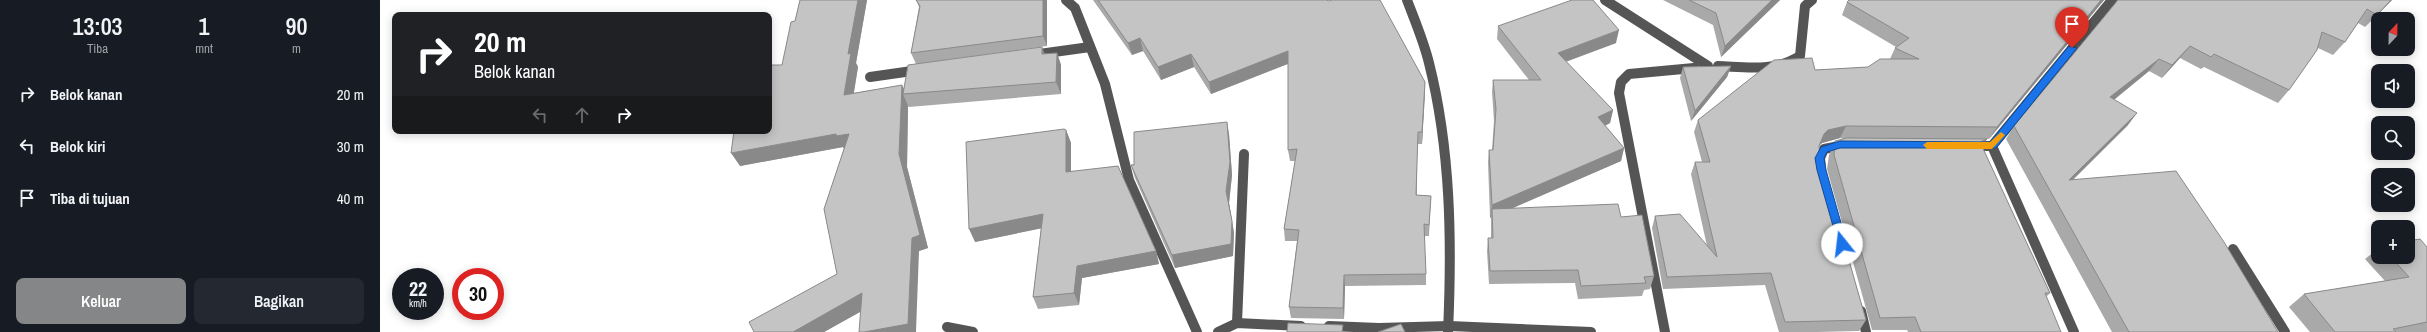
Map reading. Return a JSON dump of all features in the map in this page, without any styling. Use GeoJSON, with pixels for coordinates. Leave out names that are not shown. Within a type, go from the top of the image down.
{"type":"FeatureCollection","features":[{"type":"Feature","properties":{"kind":"street"},"geometry":{"type":"LineString","coordinates":[[1066,0],[1074,8],[1105,84],[1129,180],[1197,332]]}},
{"type":"Feature","properties":{"kind":"street"},"geometry":{"type":"LineString","coordinates":[[1408,0],[1429,64],[1440,130],[1445,173],[1449,251],[1448,329]]}},
{"type":"Feature","properties":{"kind":"street"},"geometry":{"type":"LineString","coordinates":[[1605,0],[1708,66]]}},
{"type":"Feature","properties":{"kind":"street"},"geometry":{"type":"LineString","coordinates":[[1665,332],[1619,93],[1621,82],[1629,74],[1708,66],[1770,66],[1790,63],[1800,56],[1805,6],[1812,0]]}},
{"type":"Feature","properties":{"kind":"street"},"geometry":{"type":"LineString","coordinates":[[1992,146],[2112,0]]}},
{"type":"Feature","properties":{"kind":"street"},"geometry":{"type":"LineString","coordinates":[[1021,56],[1090,47]]}},
{"type":"Feature","properties":{"kind":"street"},"geometry":{"type":"LineString","coordinates":[[870,77],[930,69]]}},
{"type":"Feature","properties":{"kind":"street"},"geometry":{"type":"LineString","coordinates":[[1823,177],[1820,158],[1824,149],[1840,145],[1855,145]]}},
{"type":"Feature","properties":{"kind":"street"},"geometry":{"type":"LineString","coordinates":[[1954,145],[1992,146]]}},
{"type":"Feature","properties":{"kind":"street"},"geometry":{"type":"LineString","coordinates":[[1992,146],[2074,332]]}},
{"type":"Feature","properties":{"kind":"street"},"geometry":{"type":"LineString","coordinates":[[1237,324],[1244,154]]}},
{"type":"Feature","properties":{"kind":"street"},"geometry":{"type":"LineString","coordinates":[[2233,249],[2285,332]]}},
{"type":"Feature","properties":{"kind":"street"},"geometry":{"type":"LineString","coordinates":[[1858,303],[1866,332]]}},
{"type":"Feature","properties":{"kind":"street"},"geometry":{"type":"LineString","coordinates":[[1218,332],[1237,324],[1591,332]]}},
{"type":"Feature","properties":{"kind":"street"},"geometry":{"type":"LineString","coordinates":[[947,327],[973,332]]}},
{"type":"Feature","properties":{"kind":"building"},"geometry":{"type":"Polygon","coordinates":[[[800,0],[858,0],[848,54],[851,53],[844,95],[902,85],[899,154],[920,235],[912,238],[908,324],[859,332],[862,293],[793,332],[754,332],[749,322],[837,274],[824,209],[849,134],[836,136],[836,134],[731,153],[734,134],[772,134],[772,65],[782,65],[791,22],[795,21],[800,0]]]}},
{"type":"Feature","properties":{"kind":"building"},"geometry":{"type":"Polygon","coordinates":[[[916,0],[1043,0],[1043,36],[911,53],[920,6],[916,0]]]}},
{"type":"Feature","properties":{"kind":"building"},"geometry":{"type":"Polygon","coordinates":[[[1098,0],[1380,0],[1425,82],[1422,132],[1418,132],[1416,195],[1431,196],[1429,225],[1424,224],[1426,274],[1344,275],[1343,308],[1289,307],[1299,230],[1284,229],[1297,149],[1288,150],[1288,51],[1209,82],[1191,54],[1158,67],[1140,38],[1128,43],[1098,0]]]}},
{"type":"Feature","properties":{"kind":"building"},"geometry":{"type":"Polygon","coordinates":[[[1572,0],[1593,0],[1619,30],[1558,53],[1613,110],[1598,117],[1624,148],[1492,205],[1489,150],[1493,150],[1496,109],[1493,80],[1541,80],[1498,26],[1572,0]]]}},
{"type":"Feature","properties":{"kind":"building"},"geometry":{"type":"Polygon","coordinates":[[[1689,0],[1772,0],[1725,46],[1716,13],[1689,0]]]}},
{"type":"Feature","properties":{"kind":"building"},"geometry":{"type":"Polygon","coordinates":[[[1849,0],[2101,0],[1997,127],[1846,126],[1828,130],[1824,134],[1819,146],[1820,159],[1866,320],[1785,322],[1771,273],[1667,277],[1655,216],[1680,214],[1717,257],[1695,162],[1710,162],[1698,120],[1774,60],[1812,58],[1815,70],[1868,67],[1880,59],[1919,59],[1895,48],[1909,38],[1847,2],[1849,0]]]}},
{"type":"Feature","properties":{"kind":"building"},"geometry":{"type":"Polygon","coordinates":[[[2118,0],[2391,0],[2380,12],[2372,12],[2367,9],[2345,42],[2322,32],[2317,50],[2289,90],[2214,54],[2211,57],[2190,46],[2172,65],[2159,59],[2110,97],[2137,113],[2069,180],[2176,171],[2224,242],[2278,332],[2129,332],[2014,126],[2118,0]]]}},
{"type":"Feature","properties":{"kind":"building"},"geometry":{"type":"Polygon","coordinates":[[[1042,47],[1042,54],[1057,53],[1056,82],[903,94],[908,65],[1042,47]]]}},
{"type":"Feature","properties":{"kind":"building"},"geometry":{"type":"Polygon","coordinates":[[[1731,66],[1695,111],[1683,67],[1731,66]]]}},
{"type":"Feature","properties":{"kind":"building"},"geometry":{"type":"Polygon","coordinates":[[[1227,122],[1230,162],[1226,191],[1232,221],[1231,244],[1172,255],[1131,165],[1134,165],[1134,132],[1227,122]]]}},
{"type":"Feature","properties":{"kind":"building"},"geometry":{"type":"Polygon","coordinates":[[[1064,129],[1066,130],[1066,172],[1118,166],[1156,251],[1077,266],[1074,293],[1033,297],[1043,214],[969,229],[966,142],[1064,129]]]}},
{"type":"Feature","properties":{"kind":"building"},"geometry":{"type":"Polygon","coordinates":[[[1847,138],[1987,139],[1980,142],[2050,293],[2045,293],[2061,332],[1921,332],[1915,317],[1880,318],[1834,155],[1835,141],[1847,138]]]}},
{"type":"Feature","properties":{"kind":"building"},"geometry":{"type":"Polygon","coordinates":[[[1618,204],[1621,217],[1642,215],[1654,276],[1644,277],[1646,283],[1581,286],[1578,270],[1490,271],[1488,238],[1493,238],[1492,209],[1618,204]]]}},
{"type":"Feature","properties":{"kind":"building"},"geometry":{"type":"Polygon","coordinates":[[[2420,239],[2427,247],[2427,322],[2393,329],[2396,332],[2335,332],[2304,294],[2409,277],[2397,264],[2415,264],[2415,240],[2420,239]]]}},
{"type":"Feature","properties":{"kind":"building"},"geometry":{"type":"Polygon","coordinates":[[[1288,323],[1343,325],[1342,332],[1287,332],[1288,323]]]}},
{"type":"Feature","properties":{"kind":"building"},"geometry":{"type":"Polygon","coordinates":[[[1401,324],[1405,332],[1378,332],[1401,324]]]}},
{"type":"Feature","properties":{"kind":"slow traffic"},"geometry":{"type":"LineString","coordinates":[[1927,145],[1992,146],[2001,135]]}},
{"type":"Feature","properties":{"kind":"route"},"geometry":{"type":"LineString","coordinates":[[1842,244],[1821,170],[1820,158],[1824,149],[1840,145],[1992,146],[2072,48]]}}]}
